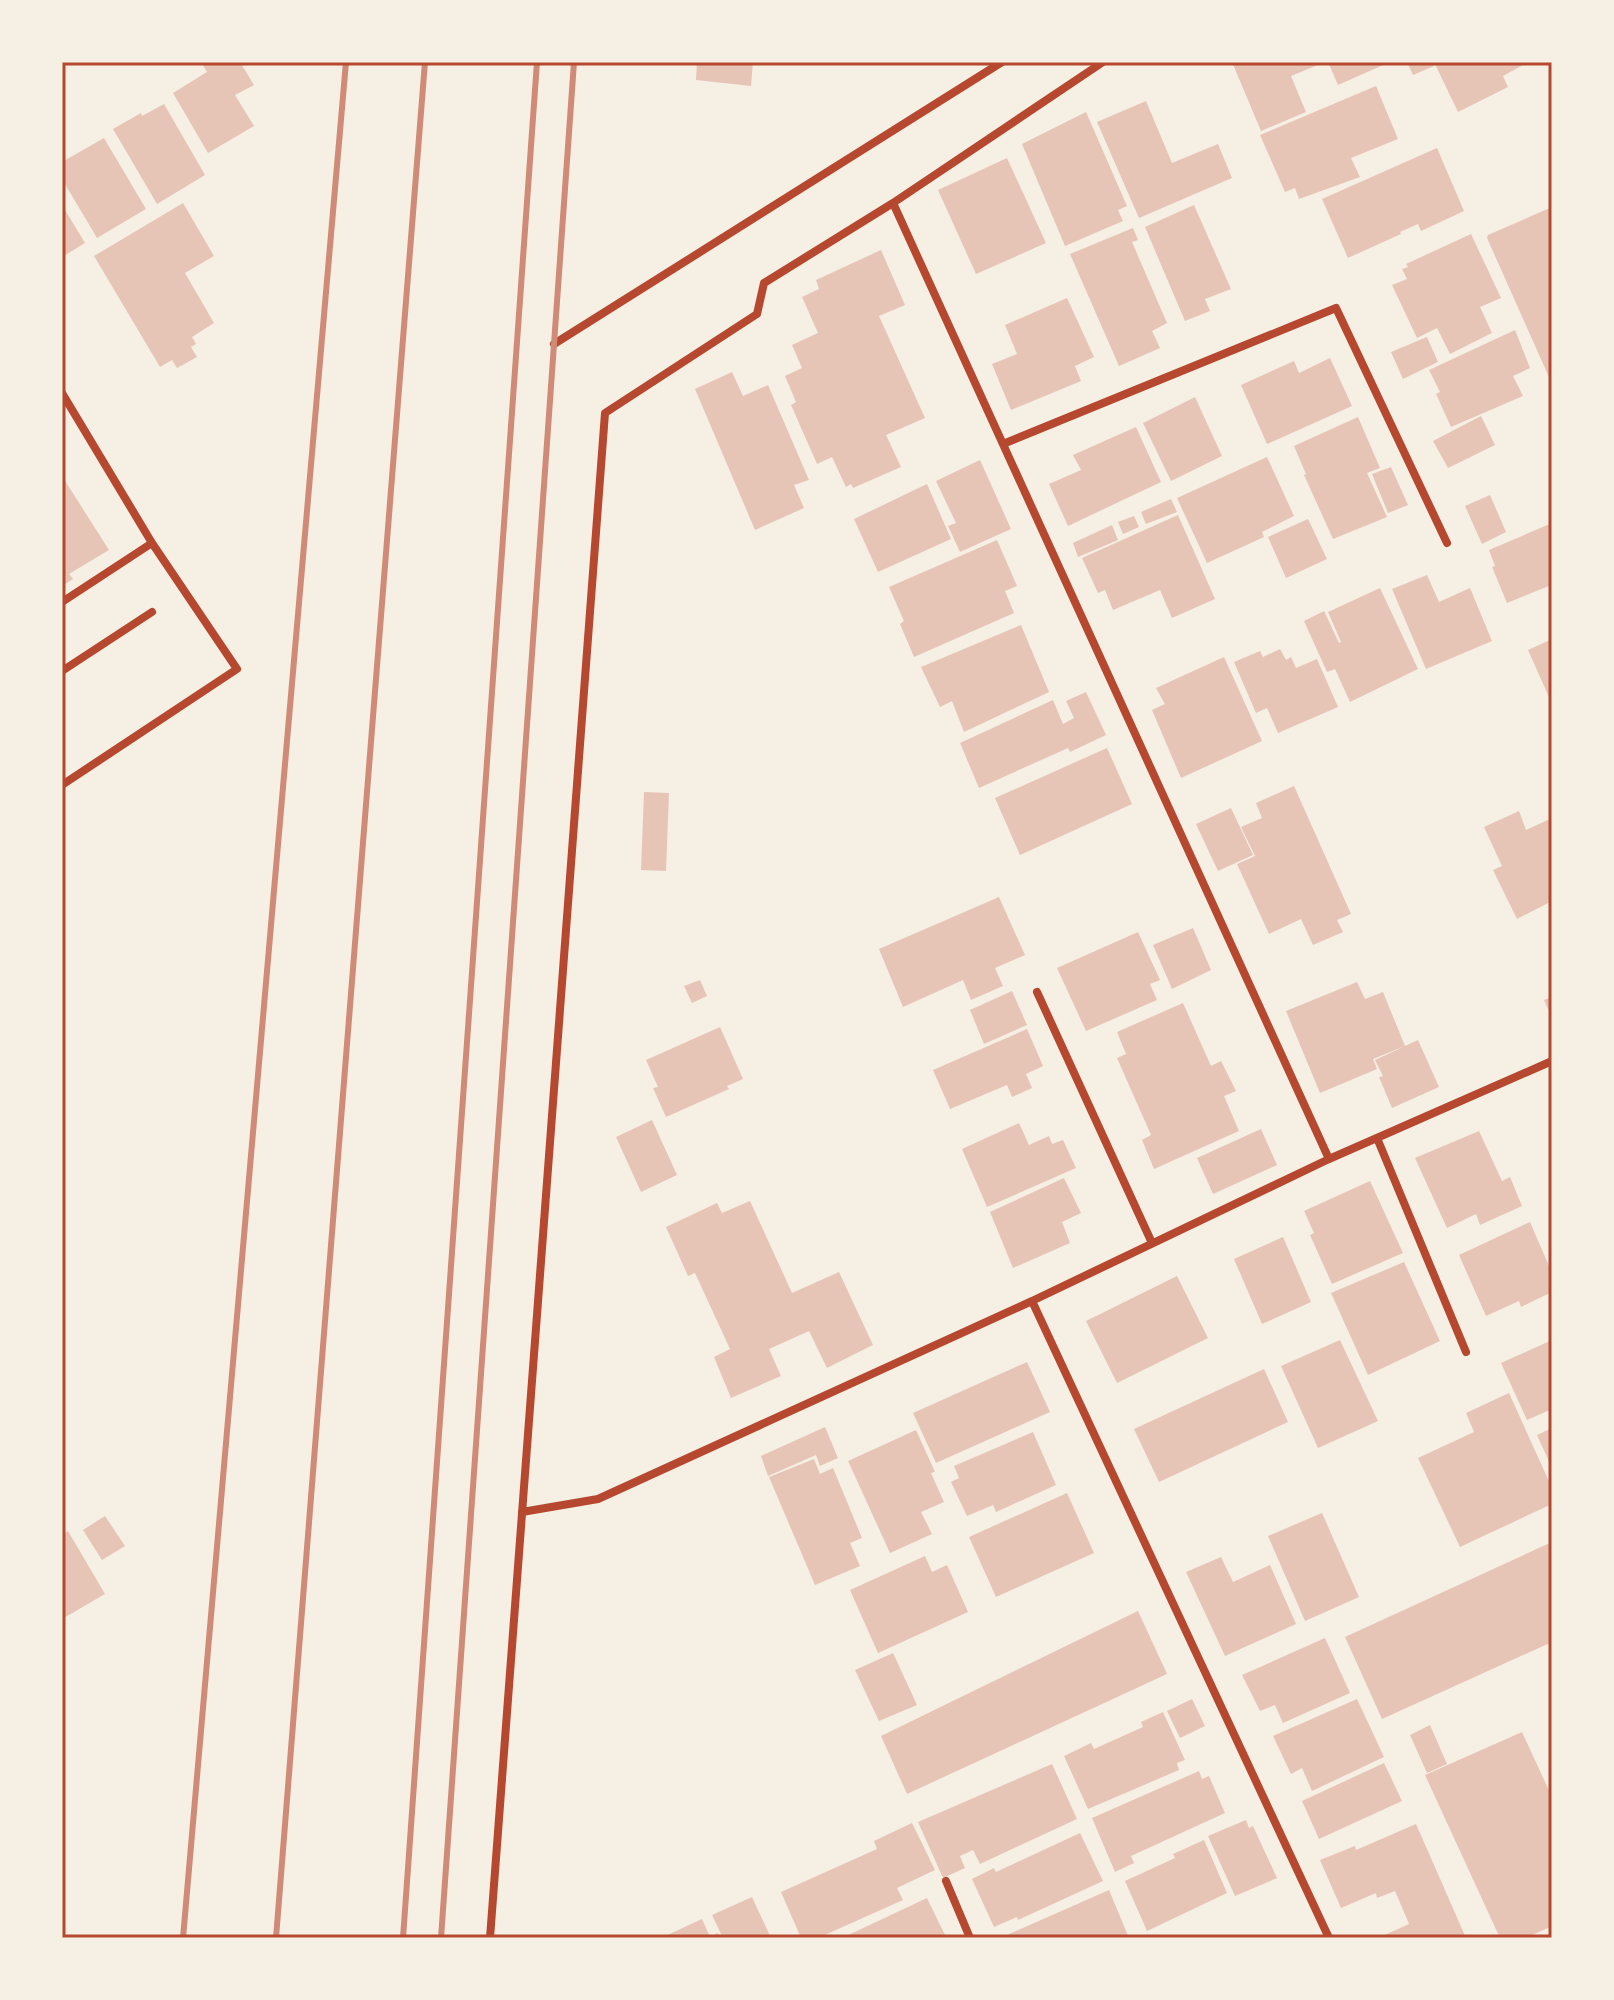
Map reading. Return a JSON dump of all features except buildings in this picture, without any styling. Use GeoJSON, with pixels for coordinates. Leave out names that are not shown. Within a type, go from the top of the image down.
{"type":"FeatureCollection","features":[{"type":"Feature","properties":{"kind":"street"},"geometry":{"type":"LineString","coordinates":[[554,344],[1002,62]]}},
{"type":"Feature","properties":{"kind":"street"},"geometry":{"type":"LineString","coordinates":[[490,1938],[605,413],[757,314],[764,283],[893,203],[1103,62]]}},
{"type":"Feature","properties":{"kind":"street"},"geometry":{"type":"LineString","coordinates":[[893,203],[1329,1159]]}},
{"type":"Feature","properties":{"kind":"street"},"geometry":{"type":"LineString","coordinates":[[1003,444],[1336,308],[1447,543]]}},
{"type":"Feature","properties":{"kind":"street"},"geometry":{"type":"LineString","coordinates":[[62,393],[152,543],[237,669],[62,785]]}},
{"type":"Feature","properties":{"kind":"street"},"geometry":{"type":"LineString","coordinates":[[62,602],[152,543]]}},
{"type":"Feature","properties":{"kind":"street"},"geometry":{"type":"LineString","coordinates":[[62,671],[152,612]]}},
{"type":"Feature","properties":{"kind":"street"},"geometry":{"type":"LineString","coordinates":[[1037,992],[1152,1243]]}},
{"type":"Feature","properties":{"kind":"street"},"geometry":{"type":"LineString","coordinates":[[522,1512],[598,1499],[1032,1301],[1329,1159],[1552,1061]]}},
{"type":"Feature","properties":{"kind":"street"},"geometry":{"type":"LineString","coordinates":[[1377,1138],[1466,1352]]}},
{"type":"Feature","properties":{"kind":"street"},"geometry":{"type":"LineString","coordinates":[[1032,1301],[1329,1938]]}},
{"type":"Feature","properties":{"kind":"street"},"geometry":{"type":"LineString","coordinates":[[946,1881],[970,1938]]}},
{"type":"Feature","properties":{"kind":"railway"},"geometry":{"type":"LineString","coordinates":[[183,1938],[346,62]]}},
{"type":"Feature","properties":{"kind":"railway"},"geometry":{"type":"LineString","coordinates":[[276,1938],[425,62]]}},
{"type":"Feature","properties":{"kind":"railway"},"geometry":{"type":"LineString","coordinates":[[403,1938],[537,62]]}},
{"type":"Feature","properties":{"kind":"railway"},"geometry":{"type":"LineString","coordinates":[[441,1938],[574,62]]}}]}
